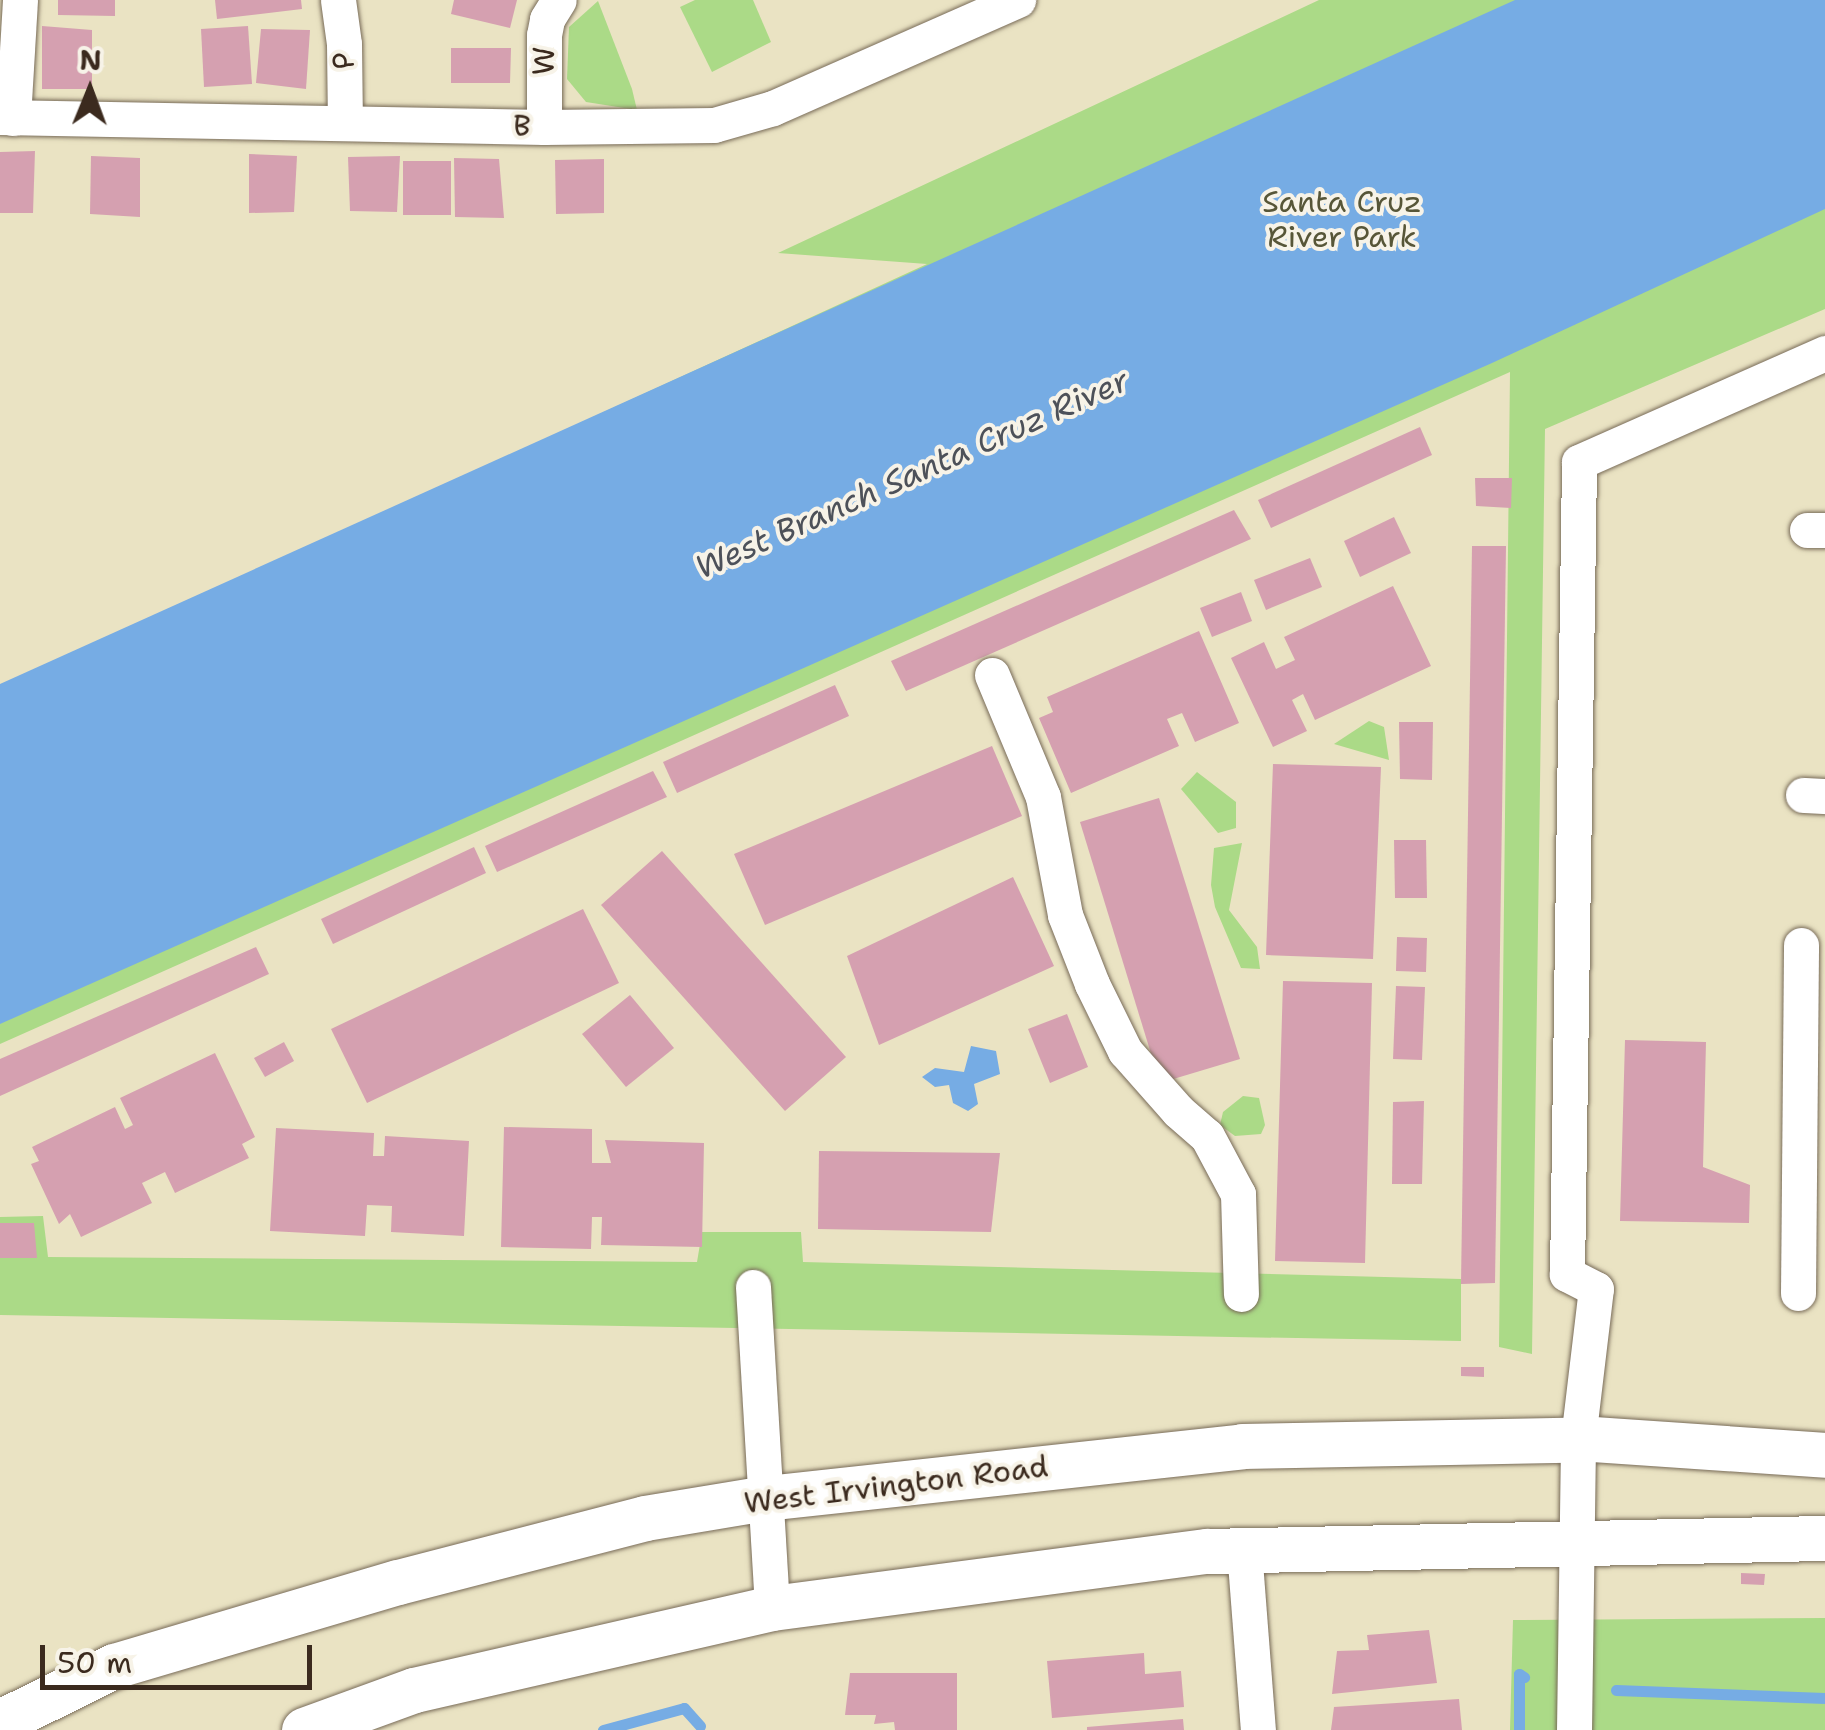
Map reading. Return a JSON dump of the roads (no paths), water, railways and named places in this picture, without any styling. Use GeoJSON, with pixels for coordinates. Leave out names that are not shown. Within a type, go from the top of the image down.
{"type":"FeatureCollection","features":[{"type":"Feature","properties":{"kind":"main road","name":"West Irvington Road"},"geometry":{"type":"LineString","coordinates":[[0,1722],[114,1666],[360,1593],[646,1518],[766,1498],[1242,1446],[1578,1439],[1825,1456]]}},
{"type":"Feature","properties":{"kind":"main road"},"geometry":{"type":"LineString","coordinates":[[304,1730],[414,1690],[772,1608],[1207,1550],[1825,1538]]}},
{"type":"Feature","properties":{"kind":"street"},"geometry":{"type":"LineString","coordinates":[[6,117],[20,0]]}},
{"type":"Feature","properties":{"kind":"street","name":"P"},"geometry":{"type":"LineString","coordinates":[[338,0],[344,44],[345,123]]}},
{"type":"Feature","properties":{"kind":"street","name":"W"},"geometry":{"type":"LineString","coordinates":[[544,127],[544,35],[547,20],[559,0]]}},
{"type":"Feature","properties":{"kind":"street","name":"B"},"geometry":{"type":"LineString","coordinates":[[6,117],[686,128],[745,118],[1018,0]]}},
{"type":"Feature","properties":{"kind":"street"},"geometry":{"type":"LineString","coordinates":[[1574,1730],[1578,1439],[1596,1289],[1567,1274],[1579,462],[1825,352]]}},
{"type":"Feature","properties":{"kind":"street"},"geometry":{"type":"LineString","coordinates":[[992,674],[1043,797],[1065,916],[1092,984],[1125,1051],[1178,1112],[1207,1136],[1238,1194],[1240,1294]]}},
{"type":"Feature","properties":{"kind":"street"},"geometry":{"type":"LineString","coordinates":[[1798,1293],[1801,944]]}},
{"type":"Feature","properties":{"kind":"street"},"geometry":{"type":"LineString","coordinates":[[752,1287],[772,1608]]}},
{"type":"Feature","properties":{"kind":"street"},"geometry":{"type":"LineString","coordinates":[[1244,1550],[1258,1730]]}},
{"type":"Feature","properties":{"kind":"water","name":"West Branch Santa Cruz River"},"geometry":{"type":"Polygon","coordinates":[[[1515,0],[1825,0],[1825,209],[1492,363],[0,1024],[0,684],[1515,0]]]}},
{"type":"Feature","properties":{"kind":"water"},"geometry":{"type":"Polygon","coordinates":[[[971,1046],[996,1051],[1000,1074],[974,1084],[978,1104],[968,1111],[953,1103],[949,1085],[935,1087],[922,1077],[935,1068],[964,1072],[971,1046]]]}},
{"type":"Feature","properties":{"kind":"waterway"},"geometry":{"type":"LineString","coordinates":[[1519,1730],[1519,1674],[1524,1677]]}},
{"type":"Feature","properties":{"kind":"waterway"},"geometry":{"type":"LineString","coordinates":[[1616,1690],[1825,1698]]}},
{"type":"Feature","properties":{"kind":"waterway"},"geometry":{"type":"LineString","coordinates":[[603,1730],[684,1708],[700,1726]]}},
{"type":"Feature","properties":{"kind":"park label","name":"Santa Cruz River Park"},"geometry":{"type":"Point","coordinates":[1342,219]}}]}
